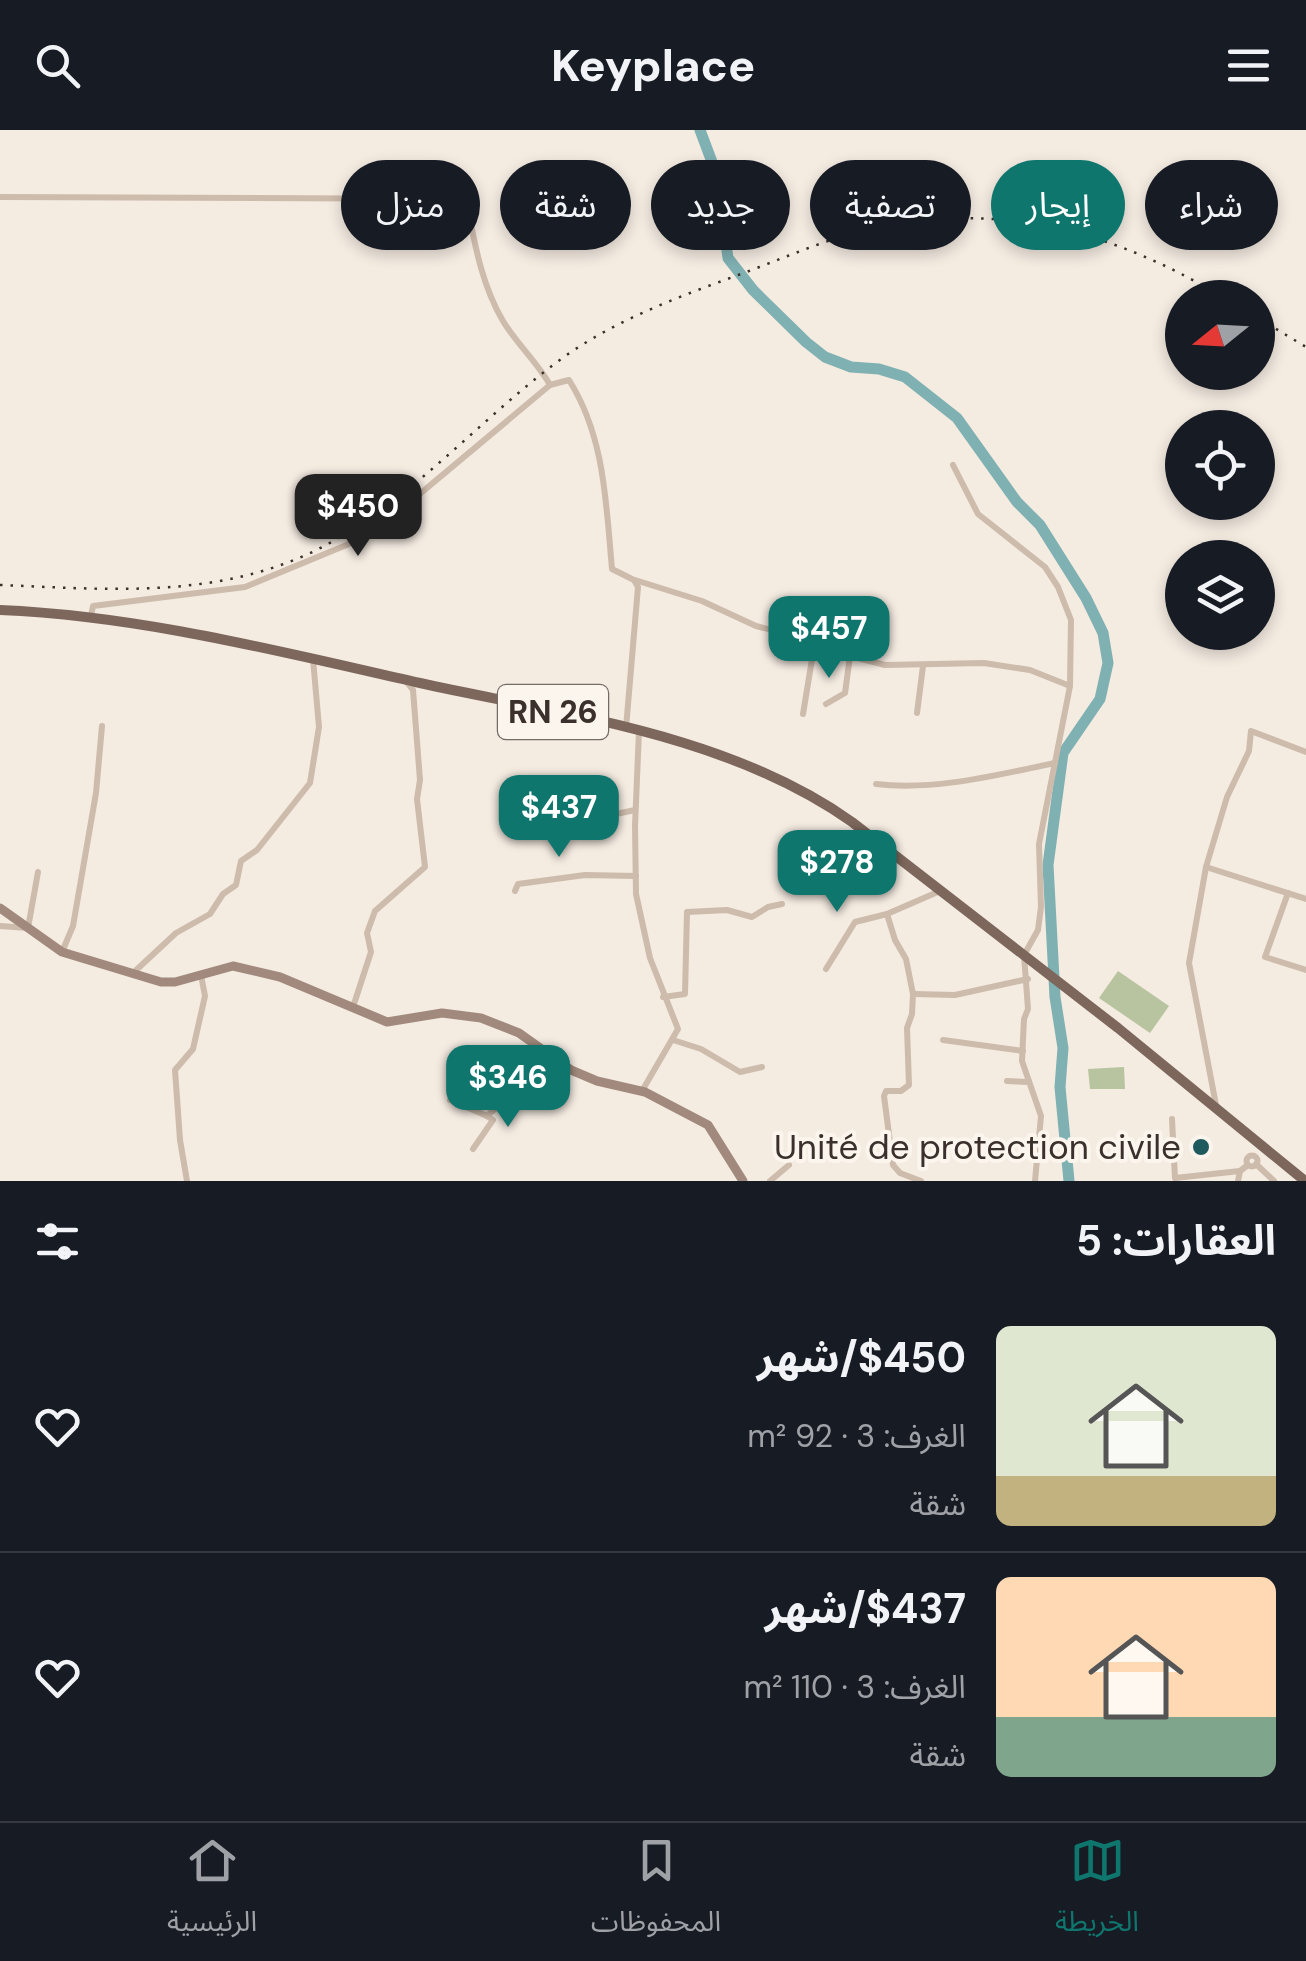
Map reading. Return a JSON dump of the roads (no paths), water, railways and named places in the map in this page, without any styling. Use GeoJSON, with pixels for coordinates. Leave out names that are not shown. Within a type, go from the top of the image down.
{"type":"FeatureCollection","features":[{"type":"Feature","properties":{"kind":"main road","name":"RN 26"},"geometry":{"type":"LineString","coordinates":[[0,610],[91,616],[312,658],[632,730],[741,763],[834,810],[894,854],[1306,1181]]}},
{"type":"Feature","properties":{"kind":"street"},"geometry":{"type":"LineString","coordinates":[[0,198],[466,199],[479,263],[492,298],[503,321],[550,385]]}},
{"type":"Feature","properties":{"kind":"street"},"geometry":{"type":"LineString","coordinates":[[91,616],[93,606],[245,587],[361,539],[550,385],[569,380],[585,406],[602,470],[612,569],[702,601],[756,626],[816,641],[885,665],[984,663],[1030,670],[1070,686]]}},
{"type":"Feature","properties":{"kind":"street"},"geometry":{"type":"LineString","coordinates":[[953,465],[978,514],[1045,566],[1058,586],[1071,620],[1070,686],[1040,844],[1038,930],[1024,955],[1028,1009],[1022,1061],[1041,1116],[1035,1181]]}},
{"type":"Feature","properties":{"kind":"street"},"geometry":{"type":"LineString","coordinates":[[634,580],[638,603],[632,730],[636,876],[646,942],[663,997],[678,1028],[642,1091]]}},
{"type":"Feature","properties":{"kind":"street"},"geometry":{"type":"LineString","coordinates":[[803,714],[816,641]]}},
{"type":"Feature","properties":{"kind":"street"},"geometry":{"type":"LineString","coordinates":[[826,704],[845,693],[850,656]]}},
{"type":"Feature","properties":{"kind":"street"},"geometry":{"type":"LineString","coordinates":[[132,974],[176,933],[210,914],[223,894],[236,885],[241,861],[257,850],[310,782],[320,727],[316,666],[312,658]]}},
{"type":"Feature","properties":{"kind":"street"},"geometry":{"type":"LineString","coordinates":[[917,712],[923,666]]}},
{"type":"Feature","properties":{"kind":"street"},"geometry":{"type":"LineString","coordinates":[[353,1006],[371,952],[367,933],[375,911],[425,867],[413,690],[404,679]]}},
{"type":"Feature","properties":{"kind":"street"},"geometry":{"type":"LineString","coordinates":[[62,952],[73,926],[96,793],[102,726]]}},
{"type":"Feature","properties":{"kind":"street"},"geometry":{"type":"LineString","coordinates":[[1216,1106],[1189,963],[1206,867],[1227,797],[1249,751],[1252,731],[1306,752]]}},
{"type":"Feature","properties":{"kind":"street"},"geometry":{"type":"LineString","coordinates":[[876,784],[905,787],[976,779],[1054,763]]}},
{"type":"Feature","properties":{"kind":"street"},"geometry":{"type":"LineString","coordinates":[[588,820],[635,810]]}},
{"type":"Feature","properties":{"kind":"street"},"geometry":{"type":"LineString","coordinates":[[829,841],[894,854]]}},
{"type":"Feature","properties":{"kind":"street"},"geometry":{"type":"LineString","coordinates":[[1206,867],[1306,898]]}},
{"type":"Feature","properties":{"kind":"street"},"geometry":{"type":"LineString","coordinates":[[28,928],[38,872]]}},
{"type":"Feature","properties":{"kind":"street"},"geometry":{"type":"LineString","coordinates":[[516,891],[518,884],[586,874],[636,876]]}},
{"type":"Feature","properties":{"kind":"street"},"geometry":{"type":"LineString","coordinates":[[826,970],[855,922],[887,914],[941,890]]}},
{"type":"Feature","properties":{"kind":"street"},"geometry":{"type":"LineString","coordinates":[[1288,893],[1265,957],[1306,970]]}},
{"type":"Feature","properties":{"kind":"street"},"geometry":{"type":"LineString","coordinates":[[663,997],[685,994],[688,912],[727,910],[752,917],[782,904]]}},
{"type":"Feature","properties":{"kind":"street"},"geometry":{"type":"LineString","coordinates":[[0,908],[62,952],[160,982],[176,982],[232,966],[251,968],[280,976],[387,1022],[458,1013],[519,1033],[571,1070],[642,1091],[708,1125],[742,1181]]}},
{"type":"Feature","properties":{"kind":"street"},"geometry":{"type":"LineString","coordinates":[[887,914],[906,959],[913,994],[907,1028],[910,1080],[906,1088],[886,1091],[884,1096],[893,1165],[900,1173],[921,1181]]}},
{"type":"Feature","properties":{"kind":"street"},"geometry":{"type":"LineString","coordinates":[[0,926],[28,928]]}},
{"type":"Feature","properties":{"kind":"street"},"geometry":{"type":"LineString","coordinates":[[187,1181],[175,1070],[193,1049],[205,996],[200,974]]}},
{"type":"Feature","properties":{"kind":"street"},"geometry":{"type":"LineString","coordinates":[[913,994],[955,995],[1028,979]]}},
{"type":"Feature","properties":{"kind":"street"},"geometry":{"type":"LineString","coordinates":[[672,1040],[701,1050],[740,1072],[762,1067]]}},
{"type":"Feature","properties":{"kind":"street"},"geometry":{"type":"LineString","coordinates":[[943,1040],[1023,1050]]}},
{"type":"Feature","properties":{"kind":"street"},"geometry":{"type":"LineString","coordinates":[[488,1116],[525,1082],[545,1052]]}},
{"type":"Feature","properties":{"kind":"street"},"geometry":{"type":"LineString","coordinates":[[1006,1081],[1030,1082]]}},
{"type":"Feature","properties":{"kind":"street"},"geometry":{"type":"LineString","coordinates":[[450,1100],[464,1103],[493,1120],[473,1149]]}},
{"type":"Feature","properties":{"kind":"street"},"geometry":{"type":"LineString","coordinates":[[1172,1119],[1175,1178],[1240,1170],[1253,1162],[1265,1146]]}},
{"type":"Feature","properties":{"kind":"street"},"geometry":{"type":"LineString","coordinates":[[1253,1162],[1274,1181]]}},
{"type":"Feature","properties":{"kind":"street"},"geometry":{"type":"LineString","coordinates":[[770,1181],[788,1164]]}},
{"type":"Feature","properties":{"kind":"street"},"geometry":{"type":"LineString","coordinates":[[1238,1181],[1240,1170]]}},
{"type":"Feature","properties":{"kind":"waterway"},"geometry":{"type":"LineString","coordinates":[[700,130],[711,160]]}},
{"type":"Feature","properties":{"kind":"waterway"},"geometry":{"type":"LineString","coordinates":[[727,250],[728,258],[753,290],[825,357],[851,367],[879,369],[905,377],[957,418],[1017,502],[1040,525],[1103,633],[1108,663],[1100,699],[1063,753],[1048,865],[1069,1181]]}},
{"type":"Feature","properties":{"kind":"railway"},"geometry":{"type":"LineString","coordinates":[[0,585],[116,589],[193,585],[269,569],[306,555],[406,491],[526,387],[600,334],[693,292],[821,243],[870,229],[964,218],[1010,220],[1098,239],[1191,280]]}},
{"type":"Feature","properties":{"kind":"railway"},"geometry":{"type":"LineString","coordinates":[[1275,328],[1306,347]]}},
{"type":"Feature","properties":{"kind":"place","name":"Unité de protection civile"},"geometry":{"type":"Point","coordinates":[1201,1147]}}]}
